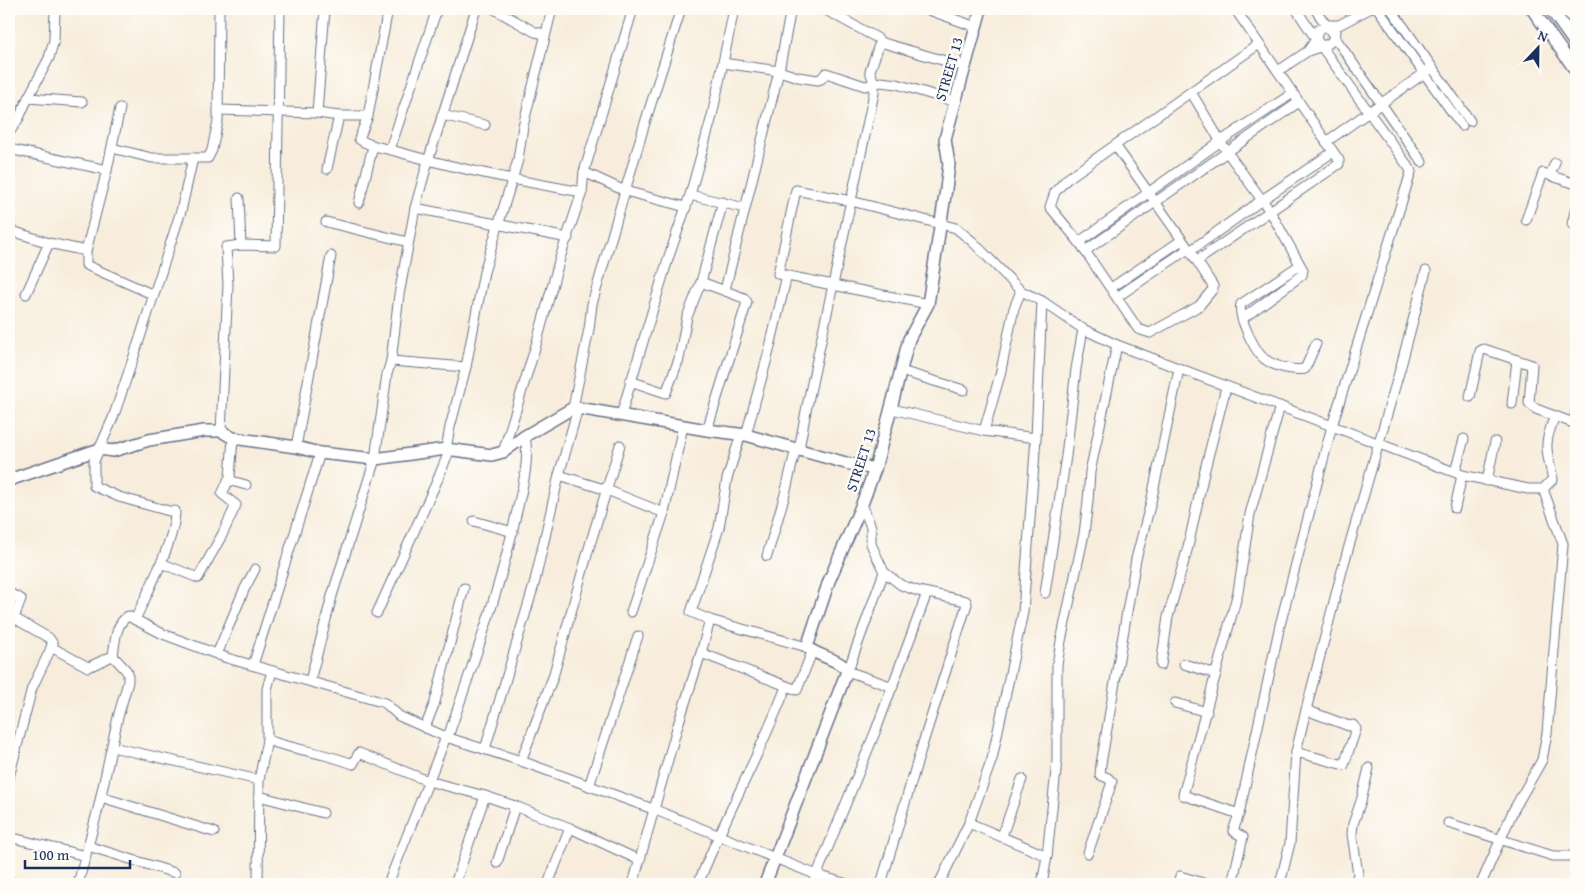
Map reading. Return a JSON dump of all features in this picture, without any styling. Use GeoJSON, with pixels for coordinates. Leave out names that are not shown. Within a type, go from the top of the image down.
{"type":"FeatureCollection","features":[{"type":"Feature","properties":{"kind":"main road"},"geometry":{"type":"LineString","coordinates":[[1551,9],[1576,44]]}},
{"type":"Feature","properties":{"kind":"main road"},"geometry":{"type":"LineString","coordinates":[[1568,9],[1576,21]]}},
{"type":"Feature","properties":{"kind":"street"},"geometry":{"type":"LineString","coordinates":[[9,133],[19,118],[49,58],[54,40],[55,9]]}},
{"type":"Feature","properties":{"kind":"street"},"geometry":{"type":"LineString","coordinates":[[112,148],[152,158],[208,158],[212,150],[218,110],[219,9]]}},
{"type":"Feature","properties":{"kind":"street"},"geometry":{"type":"LineString","coordinates":[[221,431],[228,285],[226,247],[241,245],[276,246],[280,9]]}},
{"type":"Feature","properties":{"kind":"street"},"geometry":{"type":"LineString","coordinates":[[317,113],[325,9]]}},
{"type":"Feature","properties":{"kind":"street"},"geometry":{"type":"LineString","coordinates":[[388,9],[368,116],[359,139],[373,146],[512,180],[582,192]]}},
{"type":"Feature","properties":{"kind":"street"},"geometry":{"type":"LineString","coordinates":[[390,149],[437,9]]}},
{"type":"Feature","properties":{"kind":"street"},"geometry":{"type":"LineString","coordinates":[[310,681],[332,596],[375,459],[387,374],[391,361],[399,295],[415,208],[428,160],[476,9]]}},
{"type":"Feature","properties":{"kind":"street"},"geometry":{"type":"LineString","coordinates":[[494,9],[535,32],[545,34]]}},
{"type":"Feature","properties":{"kind":"street"},"geometry":{"type":"LineString","coordinates":[[377,613],[448,454],[446,449],[466,367],[484,272],[518,160],[523,126],[552,9]]}},
{"type":"Feature","properties":{"kind":"street"},"geometry":{"type":"LineString","coordinates":[[503,452],[560,258],[582,192],[584,172],[633,9]]}},
{"type":"Feature","properties":{"kind":"street"},"geometry":{"type":"LineString","coordinates":[[484,749],[534,585],[575,408],[592,304],[624,191],[681,9]]}},
{"type":"Feature","properties":{"kind":"street"},"geometry":{"type":"LineString","coordinates":[[621,415],[668,259],[690,195],[712,116],[734,9]]}},
{"type":"Feature","properties":{"kind":"street"},"geometry":{"type":"LineString","coordinates":[[725,290],[779,71],[791,9]]}},
{"type":"Feature","properties":{"kind":"street"},"geometry":{"type":"LineString","coordinates":[[824,9],[877,38],[880,42],[966,67]]}},
{"type":"Feature","properties":{"kind":"street"},"geometry":{"type":"LineString","coordinates":[[929,9],[976,27]]}},
{"type":"Feature","properties":{"kind":"street","name":"STREET 13"},"geometry":{"type":"LineString","coordinates":[[810,650],[829,581],[875,469],[910,339],[928,304],[949,164],[946,139],[981,9]]}},
{"type":"Feature","properties":{"kind":"street"},"geometry":{"type":"LineString","coordinates":[[1197,261],[1339,164],[1339,160],[1334,152],[1235,9]]}},
{"type":"Feature","properties":{"kind":"street"},"geometry":{"type":"LineString","coordinates":[[1232,884],[1243,836],[1233,831],[1239,814],[1280,625],[1332,426],[1410,172],[1410,169],[1296,9]]}},
{"type":"Feature","properties":{"kind":"street"},"geometry":{"type":"LineString","coordinates":[[1315,9],[1422,162]]}},
{"type":"Feature","properties":{"kind":"street"},"geometry":{"type":"LineString","coordinates":[[1308,51],[1316,39],[1317,32],[1326,25],[1339,25],[1369,9]]}},
{"type":"Feature","properties":{"kind":"street"},"geometry":{"type":"LineString","coordinates":[[1378,9],[1462,126]]}},
{"type":"Feature","properties":{"kind":"street"},"geometry":{"type":"LineString","coordinates":[[1392,9],[1470,121]]}},
{"type":"Feature","properties":{"kind":"street"},"geometry":{"type":"LineString","coordinates":[[1532,9],[1576,71]]}},
{"type":"Feature","properties":{"kind":"street"},"geometry":{"type":"LineString","coordinates":[[1278,71],[1308,51],[1332,41],[1339,25]]}},
{"type":"Feature","properties":{"kind":"street"},"geometry":{"type":"LineString","coordinates":[[767,556],[798,449],[874,93],[874,83],[870,71],[880,42]]}},
{"type":"Feature","properties":{"kind":"street"},"geometry":{"type":"LineString","coordinates":[[1114,145],[1213,286],[1213,289],[1199,306],[1150,334],[1138,329],[1085,251],[1050,207],[1055,192],[1067,179],[1114,145],[1259,44]]}},
{"type":"Feature","properties":{"kind":"street"},"geometry":{"type":"LineString","coordinates":[[723,63],[779,71],[798,77],[818,80],[826,73],[865,86],[874,83],[897,84],[956,102]]}},
{"type":"Feature","properties":{"kind":"street"},"geometry":{"type":"LineString","coordinates":[[1326,142],[1433,68]]}},
{"type":"Feature","properties":{"kind":"street"},"geometry":{"type":"LineString","coordinates":[[1191,92],[1227,152],[1270,211],[1303,270],[1302,275],[1242,319],[1243,324],[1265,360],[1273,364],[1305,370],[1316,344]]}},
{"type":"Feature","properties":{"kind":"street"},"geometry":{"type":"LineString","coordinates":[[1078,242],[1221,141],[1293,93]]}},
{"type":"Feature","properties":{"kind":"street"},"geometry":{"type":"LineString","coordinates":[[28,98],[82,102]]}},
{"type":"Feature","properties":{"kind":"street"},"geometry":{"type":"LineString","coordinates":[[1085,251],[1299,102]]}},
{"type":"Feature","properties":{"kind":"street"},"geometry":{"type":"LineString","coordinates":[[120,108],[107,170],[86,251],[86,265],[154,295]]}},
{"type":"Feature","properties":{"kind":"street"},"geometry":{"type":"LineString","coordinates":[[218,110],[368,116]]}},
{"type":"Feature","properties":{"kind":"street"},"geometry":{"type":"LineString","coordinates":[[9,114],[19,118]]}},
{"type":"Feature","properties":{"kind":"street"},"geometry":{"type":"LineString","coordinates":[[442,115],[485,125]]}},
{"type":"Feature","properties":{"kind":"street"},"geometry":{"type":"LineString","coordinates":[[327,169],[338,116]]}},
{"type":"Feature","properties":{"kind":"street"},"geometry":{"type":"LineString","coordinates":[[359,203],[373,146]]}},
{"type":"Feature","properties":{"kind":"street"},"geometry":{"type":"LineString","coordinates":[[9,149],[107,170]]}},
{"type":"Feature","properties":{"kind":"street"},"geometry":{"type":"LineString","coordinates":[[1117,297],[1334,152]]}},
{"type":"Feature","properties":{"kind":"street"},"geometry":{"type":"LineString","coordinates":[[135,620],[161,563],[174,524],[175,511],[119,497],[94,486],[94,461],[113,418],[154,295],[181,211],[193,158]]}},
{"type":"Feature","properties":{"kind":"street"},"geometry":{"type":"LineString","coordinates":[[1550,175],[1555,163]]}},
{"type":"Feature","properties":{"kind":"street"},"geometry":{"type":"LineString","coordinates":[[584,172],[624,191],[686,207]]}},
{"type":"Feature","properties":{"kind":"street"},"geometry":{"type":"LineString","coordinates":[[1526,220],[1543,173],[1576,184]]}},
{"type":"Feature","properties":{"kind":"street"},"geometry":{"type":"LineString","coordinates":[[928,304],[778,274],[796,190],[850,200],[956,228],[973,242],[1021,291],[1042,301],[1083,329],[1117,345],[1179,369],[1459,474],[1528,489],[1543,489],[1553,479],[1545,449],[1547,434],[1554,416]]}},
{"type":"Feature","properties":{"kind":"street"},"geometry":{"type":"LineString","coordinates":[[690,195],[745,208]]}},
{"type":"Feature","properties":{"kind":"street"},"geometry":{"type":"LineString","coordinates":[[239,198],[241,245]]}},
{"type":"Feature","properties":{"kind":"street"},"geometry":{"type":"LineString","coordinates":[[630,381],[666,393],[679,359],[688,317],[701,282],[723,202]]}},
{"type":"Feature","properties":{"kind":"street"},"geometry":{"type":"LineString","coordinates":[[415,208],[568,238]]}},
{"type":"Feature","properties":{"kind":"street"},"geometry":{"type":"LineString","coordinates":[[1572,224],[1576,208]]}},
{"type":"Feature","properties":{"kind":"street"},"geometry":{"type":"LineString","coordinates":[[326,222],[408,242]]}},
{"type":"Feature","properties":{"kind":"street"},"geometry":{"type":"LineString","coordinates":[[9,230],[49,243],[86,251]]}},
{"type":"Feature","properties":{"kind":"street"},"geometry":{"type":"LineString","coordinates":[[1111,288],[1182,240]]}},
{"type":"Feature","properties":{"kind":"street"},"geometry":{"type":"LineString","coordinates":[[26,294],[49,243]]}},
{"type":"Feature","properties":{"kind":"street"},"geometry":{"type":"LineString","coordinates":[[296,447],[331,256]]}},
{"type":"Feature","properties":{"kind":"street"},"geometry":{"type":"LineString","coordinates":[[1280,884],[1290,843],[1296,752],[1306,710],[1342,568],[1401,366],[1426,271]]}},
{"type":"Feature","properties":{"kind":"street"},"geometry":{"type":"LineString","coordinates":[[786,275],[769,352],[727,478],[719,528],[707,568],[694,598],[691,612],[710,620],[810,650],[846,669],[893,686]]}},
{"type":"Feature","properties":{"kind":"street"},"geometry":{"type":"LineString","coordinates":[[701,282],[744,298],[747,302],[707,430]]}},
{"type":"Feature","properties":{"kind":"street"},"geometry":{"type":"LineString","coordinates":[[984,432],[1000,375],[1014,308],[1021,291]]}},
{"type":"Feature","properties":{"kind":"street"},"geometry":{"type":"LineString","coordinates":[[939,884],[970,823],[992,760],[1023,612],[1036,438],[1042,301]]}},
{"type":"Feature","properties":{"kind":"street"},"geometry":{"type":"LineString","coordinates":[[1045,593],[1083,329]]}},
{"type":"Feature","properties":{"kind":"street"},"geometry":{"type":"LineString","coordinates":[[1042,884],[1047,856],[1057,761],[1057,665],[1084,534],[1090,472],[1117,345]]}},
{"type":"Feature","properties":{"kind":"street"},"geometry":{"type":"LineString","coordinates":[[1470,397],[1481,350],[1529,363],[1532,368],[1529,403],[1531,406],[1575,423],[1576,412]]}},
{"type":"Feature","properties":{"kind":"street"},"geometry":{"type":"LineString","coordinates":[[1512,404],[1517,360]]}},
{"type":"Feature","properties":{"kind":"street"},"geometry":{"type":"LineString","coordinates":[[391,361],[466,367]]}},
{"type":"Feature","properties":{"kind":"street"},"geometry":{"type":"LineString","coordinates":[[1088,853],[1112,782],[1100,775],[1101,764],[1136,560],[1151,502],[1179,369]]}},
{"type":"Feature","properties":{"kind":"street"},"geometry":{"type":"LineString","coordinates":[[901,371],[964,390]]}},
{"type":"Feature","properties":{"kind":"street"},"geometry":{"type":"LineString","coordinates":[[1161,665],[1168,617],[1188,547],[1204,473],[1226,387]]}},
{"type":"Feature","properties":{"kind":"street"},"geometry":{"type":"LineString","coordinates":[[1239,814],[1183,795],[1238,592],[1250,514],[1280,406]]}},
{"type":"Feature","properties":{"kind":"street"},"geometry":{"type":"LineString","coordinates":[[9,480],[100,449],[113,450],[128,445],[204,430],[221,431],[233,438],[296,447],[320,453],[375,459],[446,449],[492,455],[503,452],[525,436],[575,408],[707,430],[743,434],[846,463],[875,469]]}},
{"type":"Feature","properties":{"kind":"street"},"geometry":{"type":"LineString","coordinates":[[892,409],[984,432],[1036,438]]}},
{"type":"Feature","properties":{"kind":"street"},"geometry":{"type":"LineString","coordinates":[[631,612],[664,513],[683,426]]}},
{"type":"Feature","properties":{"kind":"street"},"geometry":{"type":"LineString","coordinates":[[388,884],[447,737],[504,570],[525,476],[527,449],[525,436]]}},
{"type":"Feature","properties":{"kind":"street"},"geometry":{"type":"LineString","coordinates":[[161,563],[198,578],[222,535],[236,504],[222,494],[230,474],[233,438]]}},
{"type":"Feature","properties":{"kind":"street"},"geometry":{"type":"LineString","coordinates":[[1455,508],[1464,440]]}},
{"type":"Feature","properties":{"kind":"street"},"geometry":{"type":"LineString","coordinates":[[1487,481],[1495,442]]}},
{"type":"Feature","properties":{"kind":"street"},"geometry":{"type":"LineString","coordinates":[[522,761],[553,678],[620,445]]}},
{"type":"Feature","properties":{"kind":"street"},"geometry":{"type":"LineString","coordinates":[[253,665],[320,453]]}},
{"type":"Feature","properties":{"kind":"street"},"geometry":{"type":"LineString","coordinates":[[559,474],[607,490],[664,513]]}},
{"type":"Feature","properties":{"kind":"street"},"geometry":{"type":"LineString","coordinates":[[228,480],[246,485]]}},
{"type":"Feature","properties":{"kind":"street"},"geometry":{"type":"LineString","coordinates":[[1481,884],[1500,838],[1533,773],[1542,760],[1547,733],[1563,544],[1543,489]]}},
{"type":"Feature","properties":{"kind":"street"},"geometry":{"type":"LineString","coordinates":[[862,504],[872,527],[871,544],[884,572],[901,585],[928,594],[966,601],[967,604],[881,884]]}},
{"type":"Feature","properties":{"kind":"street"},"geometry":{"type":"LineString","coordinates":[[474,521],[513,532]]}},
{"type":"Feature","properties":{"kind":"street"},"geometry":{"type":"LineString","coordinates":[[217,654],[255,569]]}},
{"type":"Feature","properties":{"kind":"street"},"geometry":{"type":"LineString","coordinates":[[765,884],[884,572]]}},
{"type":"Feature","properties":{"kind":"street"},"geometry":{"type":"LineString","coordinates":[[426,728],[435,702],[464,588]]}},
{"type":"Feature","properties":{"kind":"street"},"geometry":{"type":"LineString","coordinates":[[9,592],[21,599],[14,618],[49,638],[53,644],[32,688],[9,777]]}},
{"type":"Feature","properties":{"kind":"street"},"geometry":{"type":"LineString","coordinates":[[813,884],[928,594]]}},
{"type":"Feature","properties":{"kind":"street"},"geometry":{"type":"LineString","coordinates":[[78,884],[128,682],[128,673],[113,656],[116,632],[124,618],[128,616],[163,634],[217,654],[385,703],[400,716],[447,737],[522,761],[653,809],[817,875],[847,884]]}},
{"type":"Feature","properties":{"kind":"street"},"geometry":{"type":"LineString","coordinates":[[634,884],[676,728],[710,620]]}},
{"type":"Feature","properties":{"kind":"street"},"geometry":{"type":"LineString","coordinates":[[589,786],[638,636]]}},
{"type":"Feature","properties":{"kind":"street"},"geometry":{"type":"LineString","coordinates":[[51,647],[88,667],[101,663],[104,659],[113,656]]}},
{"type":"Feature","properties":{"kind":"street"},"geometry":{"type":"LineString","coordinates":[[701,653],[797,690],[810,650]]}},
{"type":"Feature","properties":{"kind":"street"},"geometry":{"type":"LineString","coordinates":[[1184,664],[1216,674]]}},
{"type":"Feature","properties":{"kind":"street"},"geometry":{"type":"LineString","coordinates":[[258,884],[259,780],[266,740],[267,688],[272,671]]}},
{"type":"Feature","properties":{"kind":"street"},"geometry":{"type":"LineString","coordinates":[[698,884],[718,835],[774,718],[786,686]]}},
{"type":"Feature","properties":{"kind":"street"},"geometry":{"type":"LineString","coordinates":[[1175,703],[1206,712]]}},
{"type":"Feature","properties":{"kind":"street"},"geometry":{"type":"LineString","coordinates":[[1296,752],[1344,765],[1356,729],[1353,725],[1349,726],[1306,710]]}},
{"type":"Feature","properties":{"kind":"street"},"geometry":{"type":"LineString","coordinates":[[266,740],[353,764],[359,753],[428,781],[515,806],[570,828],[639,860]]}},
{"type":"Feature","properties":{"kind":"street"},"geometry":{"type":"LineString","coordinates":[[112,747],[259,780]]}},
{"type":"Feature","properties":{"kind":"street"},"geometry":{"type":"LineString","coordinates":[[1354,884],[1358,874],[1352,834],[1353,824],[1369,768]]}},
{"type":"Feature","properties":{"kind":"street"},"geometry":{"type":"LineString","coordinates":[[1002,836],[1022,779]]}},
{"type":"Feature","properties":{"kind":"street"},"geometry":{"type":"LineString","coordinates":[[259,796],[323,813]]}},
{"type":"Feature","properties":{"kind":"street"},"geometry":{"type":"LineString","coordinates":[[455,884],[485,796]]}},
{"type":"Feature","properties":{"kind":"street"},"geometry":{"type":"LineString","coordinates":[[101,797],[214,832]]}},
{"type":"Feature","properties":{"kind":"street"},"geometry":{"type":"LineString","coordinates":[[497,863],[515,806]]}},
{"type":"Feature","properties":{"kind":"street"},"geometry":{"type":"LineString","coordinates":[[970,823],[1047,856]]}},
{"type":"Feature","properties":{"kind":"street"},"geometry":{"type":"LineString","coordinates":[[1448,823],[1553,856],[1576,856]]}},
{"type":"Feature","properties":{"kind":"street"},"geometry":{"type":"LineString","coordinates":[[548,884],[570,828]]}},
{"type":"Feature","properties":{"kind":"street"},"geometry":{"type":"LineString","coordinates":[[9,837],[86,856]]}},
{"type":"Feature","properties":{"kind":"street"},"geometry":{"type":"LineString","coordinates":[[88,846],[175,873]]}},
{"type":"Feature","properties":{"kind":"street"},"geometry":{"type":"LineString","coordinates":[[1178,884],[1180,876],[1206,884]]}},
{"type":"Feature","properties":{"kind":"street"},"geometry":{"type":"LineString","coordinates":[[9,881],[17,884]]}}]}
